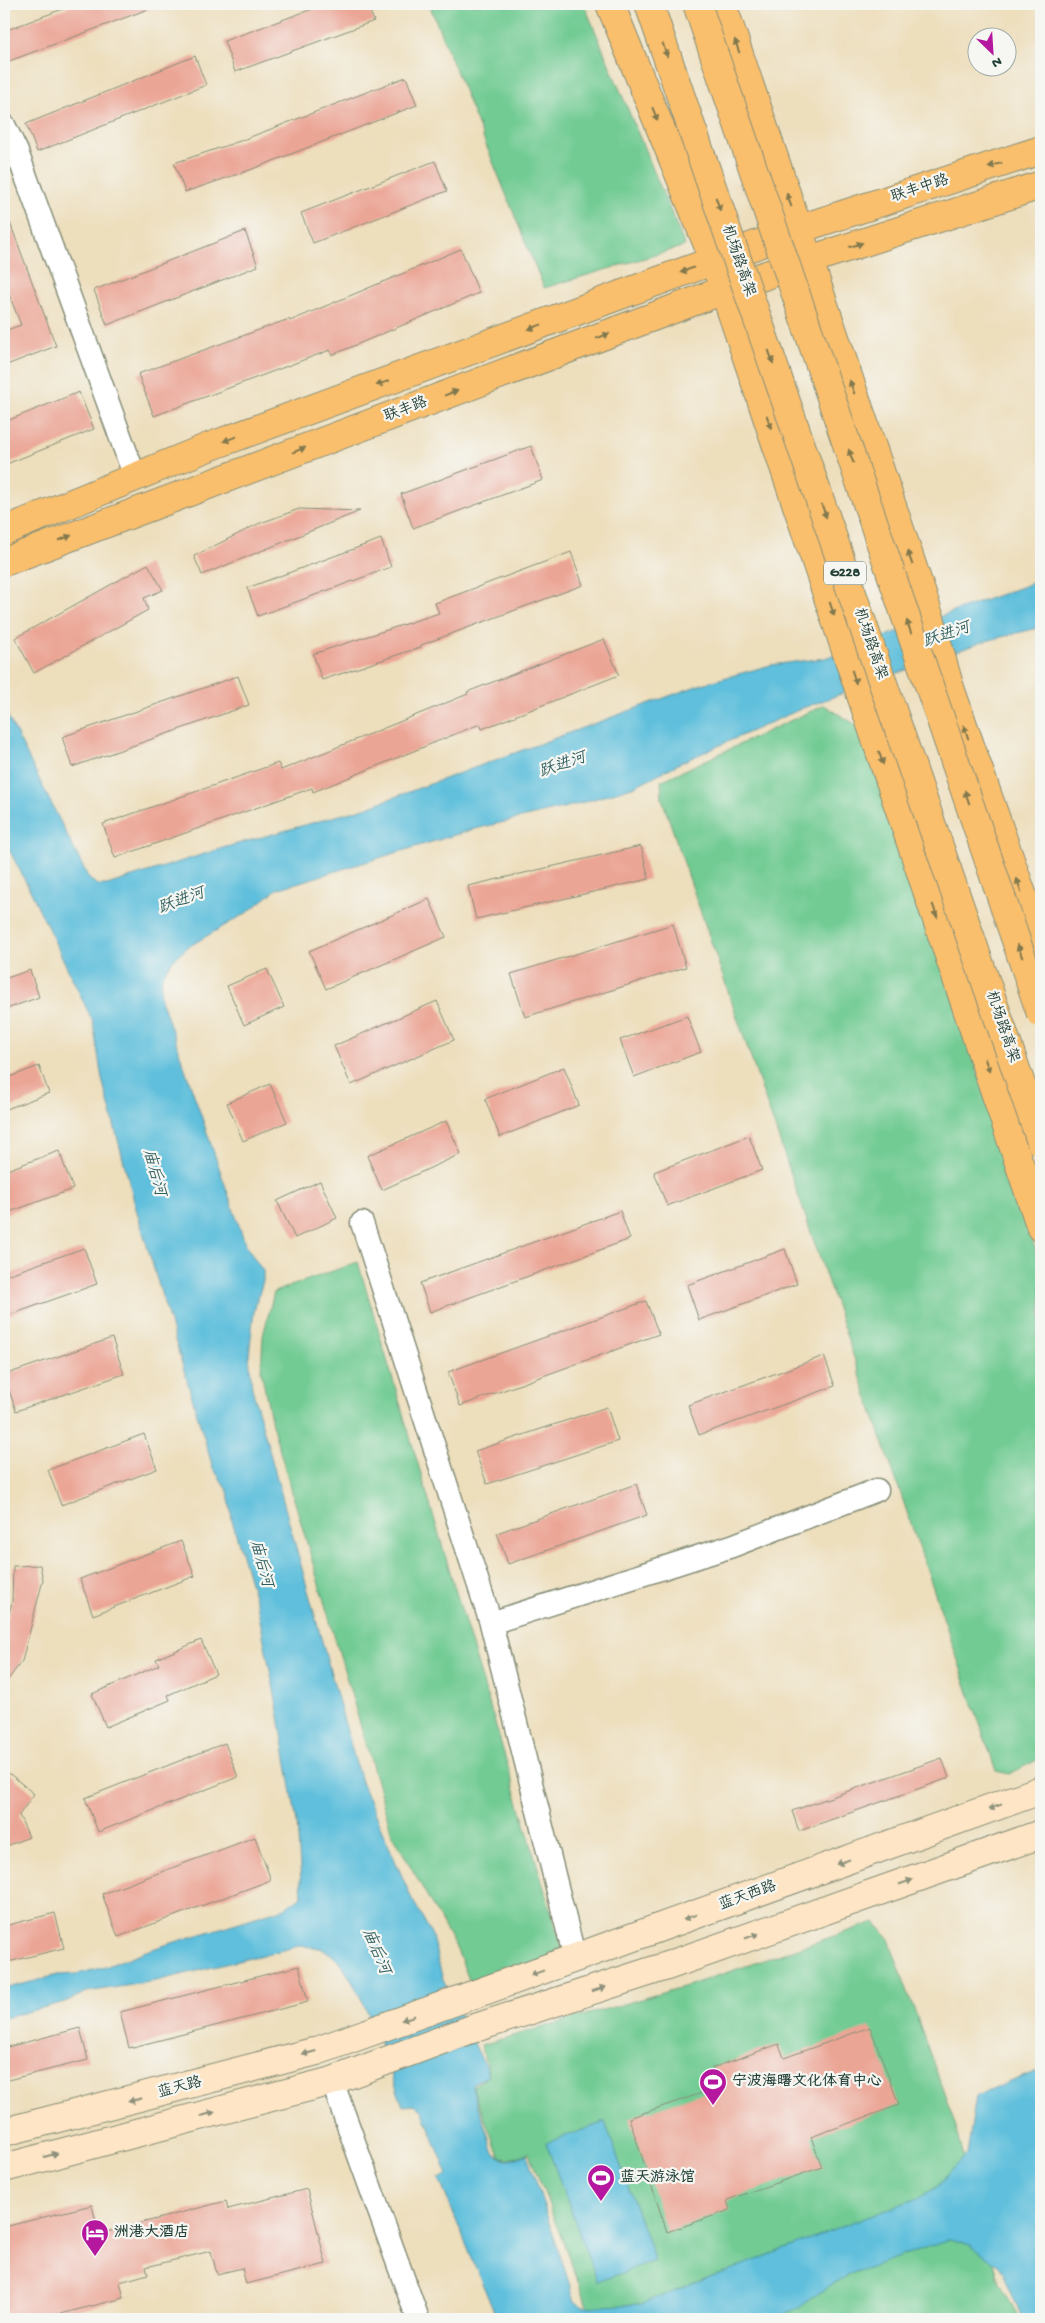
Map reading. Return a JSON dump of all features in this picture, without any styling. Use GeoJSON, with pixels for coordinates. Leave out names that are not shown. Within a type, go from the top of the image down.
{"type":"FeatureCollection","features":[{"type":"Feature","properties":{"kind":"main road"},"geometry":{"type":"LineString","coordinates":[[610,4],[714,260],[843,641],[865,712],[1041,1228]]}},
{"type":"Feature","properties":{"kind":"main road","name":"机场路高架"},"geometry":{"type":"LineString","coordinates":[[650,4],[1041,1142]]}},
{"type":"Feature","properties":{"kind":"main road","name":"G228"},"geometry":{"type":"LineString","coordinates":[[697,4],[1041,1014]]}},
{"type":"Feature","properties":{"kind":"main road"},"geometry":{"type":"LineString","coordinates":[[722,4],[931,621],[950,685],[1041,948]]}},
{"type":"Feature","properties":{"kind":"main road","name":"联丰中路"},"geometry":{"type":"LineString","coordinates":[[799,229],[1041,150]]}},
{"type":"Feature","properties":{"kind":"main road"},"geometry":{"type":"LineString","coordinates":[[809,260],[1041,185]]}},
{"type":"Feature","properties":{"kind":"main road"},"geometry":{"type":"LineString","coordinates":[[4,531],[215,445],[799,229]]}},
{"type":"Feature","properties":{"kind":"main road","name":"联丰路"},"geometry":{"type":"LineString","coordinates":[[12,559],[724,290],[809,260]]}},
{"type":"Feature","properties":{"kind":"street"},"geometry":{"type":"LineString","coordinates":[[4,125],[17,152],[135,477]]}},
{"type":"Feature","properties":{"kind":"street"},"geometry":{"type":"LineString","coordinates":[[362,1223],[491,1622],[575,1959]]}},
{"type":"Feature","properties":{"kind":"street"},"geometry":{"type":"LineString","coordinates":[[491,1622],[732,1546],[877,1490]]}},
{"type":"Feature","properties":{"kind":"street","name":"蓝天西路"},"geometry":{"type":"LineString","coordinates":[[454,2003],[1041,1790]]}},
{"type":"Feature","properties":{"kind":"street"},"geometry":{"type":"LineString","coordinates":[[4,2168],[332,2081],[469,2030],[664,1967],[1041,1834]]}},
{"type":"Feature","properties":{"kind":"street","name":"蓝天路"},"geometry":{"type":"LineString","coordinates":[[4,2132],[317,2051],[354,2036],[454,2003]]}},
{"type":"Feature","properties":{"kind":"street"},"geometry":{"type":"LineString","coordinates":[[332,2081],[418,2319]]}},
{"type":"Feature","properties":{"kind":"green space"},"geometry":{"type":"Polygon","coordinates":[[[429,4],[584,4],[685,246],[544,288],[429,4]]]}},
{"type":"Feature","properties":{"kind":"green space"},"geometry":{"type":"Polygon","coordinates":[[[824,705],[858,726],[926,913],[1041,1267],[1041,1758],[1009,1774],[996,1771],[662,799],[661,781],[824,705]]]}},
{"type":"Feature","properties":{"kind":"green space"},"geometry":{"type":"Polygon","coordinates":[[[358,1262],[566,1962],[470,1982],[457,1950],[392,1833],[272,1424],[261,1371],[263,1336],[274,1292],[358,1262]]]}},
{"type":"Feature","properties":{"kind":"green space","name":"宁波海曙文化体育中心"},"geometry":{"type":"Polygon","coordinates":[[[875,1922],[889,1939],[955,2124],[997,2277],[1019,2319],[590,2319],[584,2297],[529,2153],[510,2159],[500,2158],[473,2089],[474,2085],[489,2076],[481,2045],[693,1984],[875,1922]]]}},
{"type":"Feature","properties":{"kind":"water"},"geometry":{"type":"Polygon","coordinates":[[[1041,580],[1041,627],[982,642],[803,708],[680,763],[635,786],[575,805],[471,830],[277,889],[248,912],[188,947],[173,960],[162,976],[160,996],[246,1246],[263,1271],[263,1281],[254,1311],[249,1355],[252,1388],[361,1782],[411,1897],[431,1933],[443,1980],[486,2068],[488,2076],[473,2083],[472,2088],[494,2153],[506,2160],[527,2154],[575,2301],[582,2307],[641,2304],[920,2197],[937,2187],[967,2154],[976,2096],[1037,2071],[1041,2079],[1041,2319],[1022,2319],[1003,2272],[996,2264],[970,2245],[950,2239],[853,2273],[826,2288],[799,2308],[773,2319],[497,2319],[439,2179],[448,2175],[422,2110],[414,2105],[403,2106],[362,2000],[340,1963],[325,1950],[299,1946],[156,1981],[87,1992],[65,2002],[4,2018],[4,1989],[58,1975],[77,1974],[105,1967],[146,1951],[285,1908],[302,1896],[297,1823],[277,1705],[258,1610],[232,1520],[228,1491],[213,1468],[137,1212],[102,1079],[93,1022],[4,840],[4,709],[89,879],[98,885],[107,885],[223,848],[365,808],[702,684],[771,665],[825,658],[1041,580]]]}},
{"type":"Feature","properties":{"kind":"water","name":"蓝天游泳馆"},"geometry":{"type":"Polygon","coordinates":[[[605,2122],[655,2261],[597,2282],[546,2143],[605,2122]]]}},
{"type":"Feature","properties":{"kind":"building"},"geometry":{"type":"Polygon","coordinates":[[[76,4],[159,5],[4,63],[4,31],[76,4]]]}},
{"type":"Feature","properties":{"kind":"building"},"geometry":{"type":"Polygon","coordinates":[[[326,4],[367,4],[374,21],[235,72],[224,41],[326,4]]]}},
{"type":"Feature","properties":{"kind":"building"},"geometry":{"type":"Polygon","coordinates":[[[195,56],[206,85],[37,152],[26,124],[195,56]]]}},
{"type":"Feature","properties":{"kind":"building"},"geometry":{"type":"Polygon","coordinates":[[[406,77],[417,105],[250,170],[185,192],[174,163],[240,141],[406,77]]]}},
{"type":"Feature","properties":{"kind":"building"},"geometry":{"type":"Polygon","coordinates":[[[435,161],[447,191],[313,243],[301,213],[435,161]]]}},
{"type":"Feature","properties":{"kind":"building"},"geometry":{"type":"Polygon","coordinates":[[[4,212],[6,212],[56,346],[4,366],[4,331],[21,325],[4,282],[4,212]]]}},
{"type":"Feature","properties":{"kind":"building"},"geometry":{"type":"Polygon","coordinates":[[[245,231],[258,266],[107,325],[94,290],[245,231]]]}},
{"type":"Feature","properties":{"kind":"building"},"geometry":{"type":"Polygon","coordinates":[[[461,249],[479,293],[332,355],[330,350],[154,416],[138,374],[289,319],[290,321],[461,249]]]}},
{"type":"Feature","properties":{"kind":"building"},"geometry":{"type":"Polygon","coordinates":[[[79,392],[94,429],[4,465],[4,422],[79,392]]]}},
{"type":"Feature","properties":{"kind":"building"},"geometry":{"type":"Polygon","coordinates":[[[531,446],[543,480],[413,528],[401,494],[531,446]]]}},
{"type":"Feature","properties":{"kind":"building"},"geometry":{"type":"Polygon","coordinates":[[[299,509],[360,511],[202,575],[194,556],[258,524],[299,509]]]}},
{"type":"Feature","properties":{"kind":"building"},"geometry":{"type":"Polygon","coordinates":[[[381,539],[391,567],[258,616],[247,588],[381,539]]]}},
{"type":"Feature","properties":{"kind":"building"},"geometry":{"type":"Polygon","coordinates":[[[571,552],[583,585],[421,645],[421,647],[322,680],[313,654],[439,613],[435,603],[571,552]]]}},
{"type":"Feature","properties":{"kind":"building"},"geometry":{"type":"Polygon","coordinates":[[[148,564],[163,590],[144,598],[148,610],[34,673],[15,638],[148,564]]]}},
{"type":"Feature","properties":{"kind":"building"},"geometry":{"type":"Polygon","coordinates":[[[604,639],[619,675],[482,729],[480,724],[313,792],[312,788],[115,858],[103,824],[278,763],[281,770],[468,694],[467,692],[604,639]]]}},
{"type":"Feature","properties":{"kind":"building"},"geometry":{"type":"Polygon","coordinates":[[[238,676],[249,705],[72,767],[62,737],[238,676]]]}},
{"type":"Feature","properties":{"kind":"building"},"geometry":{"type":"Polygon","coordinates":[[[641,846],[649,879],[476,919],[468,886],[641,846]]]}},
{"type":"Feature","properties":{"kind":"building"},"geometry":{"type":"Polygon","coordinates":[[[429,899],[446,937],[326,989],[309,951],[429,899]]]}},
{"type":"Feature","properties":{"kind":"building"},"geometry":{"type":"Polygon","coordinates":[[[673,924],[686,967],[525,1017],[511,974],[673,924]]]}},
{"type":"Feature","properties":{"kind":"building"},"geometry":{"type":"Polygon","coordinates":[[[267,969],[284,1007],[244,1025],[227,986],[267,969]]]}},
{"type":"Feature","properties":{"kind":"building"},"geometry":{"type":"Polygon","coordinates":[[[30,970],[39,997],[4,1010],[4,979],[30,970]]]}},
{"type":"Feature","properties":{"kind":"building"},"geometry":{"type":"Polygon","coordinates":[[[437,1001],[454,1040],[351,1085],[334,1046],[437,1001]]]}},
{"type":"Feature","properties":{"kind":"building"},"geometry":{"type":"Polygon","coordinates":[[[687,1016],[701,1052],[634,1077],[620,1040],[687,1016]]]}},
{"type":"Feature","properties":{"kind":"building"},"geometry":{"type":"Polygon","coordinates":[[[39,1066],[49,1093],[4,1110],[4,1079],[39,1066]]]}},
{"type":"Feature","properties":{"kind":"building"},"geometry":{"type":"Polygon","coordinates":[[[564,1067],[579,1105],[500,1137],[485,1099],[564,1067]]]}},
{"type":"Feature","properties":{"kind":"building"},"geometry":{"type":"Polygon","coordinates":[[[270,1084],[287,1122],[243,1141],[227,1103],[270,1084]]]}},
{"type":"Feature","properties":{"kind":"building"},"geometry":{"type":"Polygon","coordinates":[[[446,1121],[461,1154],[382,1190],[367,1156],[446,1121]]]}},
{"type":"Feature","properties":{"kind":"building"},"geometry":{"type":"Polygon","coordinates":[[[749,1136],[762,1170],[667,1206],[654,1172],[749,1136]]]}},
{"type":"Feature","properties":{"kind":"building"},"geometry":{"type":"Polygon","coordinates":[[[59,1151],[73,1189],[4,1214],[4,1171],[59,1151]]]}},
{"type":"Feature","properties":{"kind":"building"},"geometry":{"type":"Polygon","coordinates":[[[320,1181],[337,1218],[295,1238],[277,1201],[320,1181]]]}},
{"type":"Feature","properties":{"kind":"building"},"geometry":{"type":"Polygon","coordinates":[[[620,1211],[630,1239],[430,1312],[420,1283],[620,1211]]]}},
{"type":"Feature","properties":{"kind":"building"},"geometry":{"type":"Polygon","coordinates":[[[84,1248],[97,1284],[4,1317],[4,1276],[84,1248]]]}},
{"type":"Feature","properties":{"kind":"building"},"geometry":{"type":"Polygon","coordinates":[[[785,1249],[797,1284],[699,1320],[687,1285],[785,1249]]]}},
{"type":"Feature","properties":{"kind":"building"},"geometry":{"type":"Polygon","coordinates":[[[646,1301],[659,1334],[460,1406],[448,1372],[646,1301]]]}},
{"type":"Feature","properties":{"kind":"building"},"geometry":{"type":"Polygon","coordinates":[[[112,1338],[124,1374],[16,1411],[4,1375],[112,1338]]]}},
{"type":"Feature","properties":{"kind":"building"},"geometry":{"type":"Polygon","coordinates":[[[824,1356],[835,1386],[699,1435],[688,1405],[824,1356]]]}},
{"type":"Feature","properties":{"kind":"building"},"geometry":{"type":"Polygon","coordinates":[[[607,1407],[618,1441],[487,1484],[475,1451],[607,1407]]]}},
{"type":"Feature","properties":{"kind":"building"},"geometry":{"type":"Polygon","coordinates":[[[144,1434],[157,1469],[61,1505],[48,1470],[144,1434]]]}},
{"type":"Feature","properties":{"kind":"building"},"geometry":{"type":"Polygon","coordinates":[[[636,1484],[647,1515],[508,1564],[497,1533],[636,1484]]]}},
{"type":"Feature","properties":{"kind":"building"},"geometry":{"type":"Polygon","coordinates":[[[181,1541],[195,1576],[93,1615],[80,1579],[181,1541]]]}},
{"type":"Feature","properties":{"kind":"building"},"geometry":{"type":"Polygon","coordinates":[[[40,1565],[43,1580],[22,1661],[4,1685],[4,1632],[12,1602],[13,1566],[40,1565]]]}},
{"type":"Feature","properties":{"kind":"building"},"geometry":{"type":"Polygon","coordinates":[[[201,1640],[216,1674],[168,1695],[170,1700],[106,1727],[92,1694],[159,1665],[156,1659],[201,1640]]]}},
{"type":"Feature","properties":{"kind":"building"},"geometry":{"type":"Polygon","coordinates":[[[225,1743],[238,1777],[98,1832],[85,1798],[225,1743]]]}},
{"type":"Feature","properties":{"kind":"building"},"geometry":{"type":"Polygon","coordinates":[[[942,1758],[949,1778],[799,1831],[792,1811],[942,1758]]]}},
{"type":"Feature","properties":{"kind":"building"},"geometry":{"type":"Polygon","coordinates":[[[4,1769],[34,1794],[19,1815],[29,1837],[4,1847],[4,1769]]]}},
{"type":"Feature","properties":{"kind":"building"},"geometry":{"type":"Polygon","coordinates":[[[255,1837],[271,1880],[118,1937],[102,1894],[255,1837]]]}},
{"type":"Feature","properties":{"kind":"building"},"geometry":{"type":"Polygon","coordinates":[[[55,1913],[64,1948],[4,1963],[4,1926],[55,1913]]]}},
{"type":"Feature","properties":{"kind":"building"},"geometry":{"type":"Polygon","coordinates":[[[299,1966],[308,2002],[129,2048],[120,2012],[299,1966]]]}},
{"type":"Feature","properties":{"kind":"building"},"geometry":{"type":"Polygon","coordinates":[[[870,2027],[899,2105],[811,2137],[822,2167],[727,2200],[730,2210],[667,2232],[629,2118],[719,2087],[712,2068],[779,2044],[784,2058],[870,2027]]]}},
{"type":"Feature","properties":{"kind":"building"},"geometry":{"type":"Polygon","coordinates":[[[80,2028],[88,2060],[4,2081],[4,2048],[80,2028]]]}},
{"type":"Feature","properties":{"kind":"building","name":"洲港大酒店"},"geometry":{"type":"Polygon","coordinates":[[[307,2189],[326,2264],[246,2284],[242,2268],[217,2274],[211,2251],[146,2267],[148,2274],[120,2282],[124,2298],[40,2319],[4,2319],[4,2227],[92,2205],[99,2234],[226,2201],[228,2209],[307,2189]]]}},
{"type":"Feature","properties":{"kind":"place","name":"宁波海曙文化体育中心"},"geometry":{"type":"Point","coordinates":[713,2106]}},
{"type":"Feature","properties":{"kind":"place","name":"蓝天游泳馆"},"geometry":{"type":"Point","coordinates":[601,2202]}},
{"type":"Feature","properties":{"kind":"place","name":"洲港大酒店"},"geometry":{"type":"Point","coordinates":[95,2257]}},
{"type":"Feature","properties":{"kind":"water label","name":"跃进河"},"geometry":{"type":"Point","coordinates":[947,636]}},
{"type":"Feature","properties":{"kind":"water label","name":"跃进河"},"geometry":{"type":"Point","coordinates":[563,766]}},
{"type":"Feature","properties":{"kind":"water label","name":"跃进河"},"geometry":{"type":"Point","coordinates":[182,902]}},
{"type":"Feature","properties":{"kind":"water label","name":"庙后河"},"geometry":{"type":"Point","coordinates":[153,1173]}},
{"type":"Feature","properties":{"kind":"water label","name":"庙后河"},"geometry":{"type":"Point","coordinates":[260,1564]}},
{"type":"Feature","properties":{"kind":"water label","name":"庙后河"},"geometry":{"type":"Point","coordinates":[375,1952]}}]}
